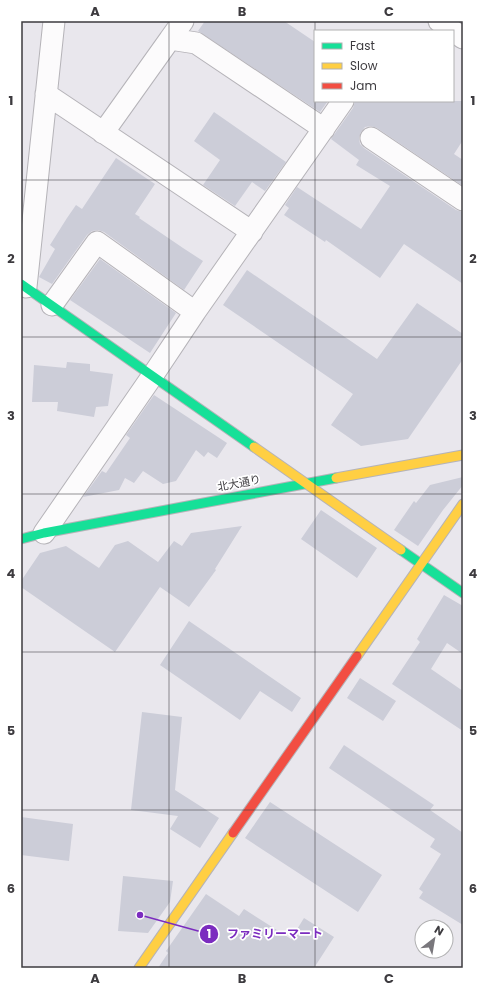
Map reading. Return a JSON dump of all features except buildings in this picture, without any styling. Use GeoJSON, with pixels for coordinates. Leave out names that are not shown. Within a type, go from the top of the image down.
{"type":"FeatureCollection","features":[{"type":"Feature","properties":{"kind":"street"},"geometry":{"type":"LineString","coordinates":[[54,21],[23,285],[463,593]]}},
{"type":"Feature","properties":{"kind":"street"},"geometry":{"type":"LineString","coordinates":[[103,133],[183,21]]}},
{"type":"Feature","properties":{"kind":"street"},"geometry":{"type":"LineString","coordinates":[[439,21],[452,30]]}},
{"type":"Feature","properties":{"kind":"street"},"geometry":{"type":"LineString","coordinates":[[454,32],[463,38]]}},
{"type":"Feature","properties":{"kind":"street"},"geometry":{"type":"LineString","coordinates":[[170,39],[196,43],[324,128]]}},
{"type":"Feature","properties":{"kind":"street"},"geometry":{"type":"LineString","coordinates":[[46,94],[252,232]]}},
{"type":"Feature","properties":{"kind":"street"},"geometry":{"type":"LineString","coordinates":[[44,533],[195,312],[342,102]]}},
{"type":"Feature","properties":{"kind":"street"},"geometry":{"type":"LineString","coordinates":[[371,138],[463,200]]}},
{"type":"Feature","properties":{"kind":"street"},"geometry":{"type":"LineString","coordinates":[[52,305],[97,242],[195,312]]}},
{"type":"Feature","properties":{"kind":"street","name":"北大通り"},"geometry":{"type":"LineString","coordinates":[[21,539],[44,533],[305,482],[463,455]]}},
{"type":"Feature","properties":{"kind":"street"},"geometry":{"type":"LineString","coordinates":[[139,968],[422,565],[463,504]]}},
{"type":"Feature","properties":{"kind":"traffic: fast"},"geometry":{"type":"LineString","coordinates":[[21,284],[254,447]]}},
{"type":"Feature","properties":{"kind":"traffic: fast"},"geometry":{"type":"LineString","coordinates":[[21,539],[44,533],[336,478]]}},
{"type":"Feature","properties":{"kind":"traffic: fast"},"geometry":{"type":"LineString","coordinates":[[401,550],[463,593]]}},
{"type":"Feature","properties":{"kind":"traffic: slow"},"geometry":{"type":"LineString","coordinates":[[254,447],[401,550]]}},
{"type":"Feature","properties":{"kind":"traffic: slow"},"geometry":{"type":"LineString","coordinates":[[336,478],[463,455]]}},
{"type":"Feature","properties":{"kind":"traffic: slow"},"geometry":{"type":"LineString","coordinates":[[357,656],[463,504]]}},
{"type":"Feature","properties":{"kind":"traffic: slow"},"geometry":{"type":"LineString","coordinates":[[139,968],[233,833]]}},
{"type":"Feature","properties":{"kind":"traffic: jam"},"geometry":{"type":"LineString","coordinates":[[233,833],[357,656]]}},
{"type":"Feature","properties":{"kind":"place","name":"ファミリーマート"},"geometry":{"type":"Point","coordinates":[140,915]}}]}
